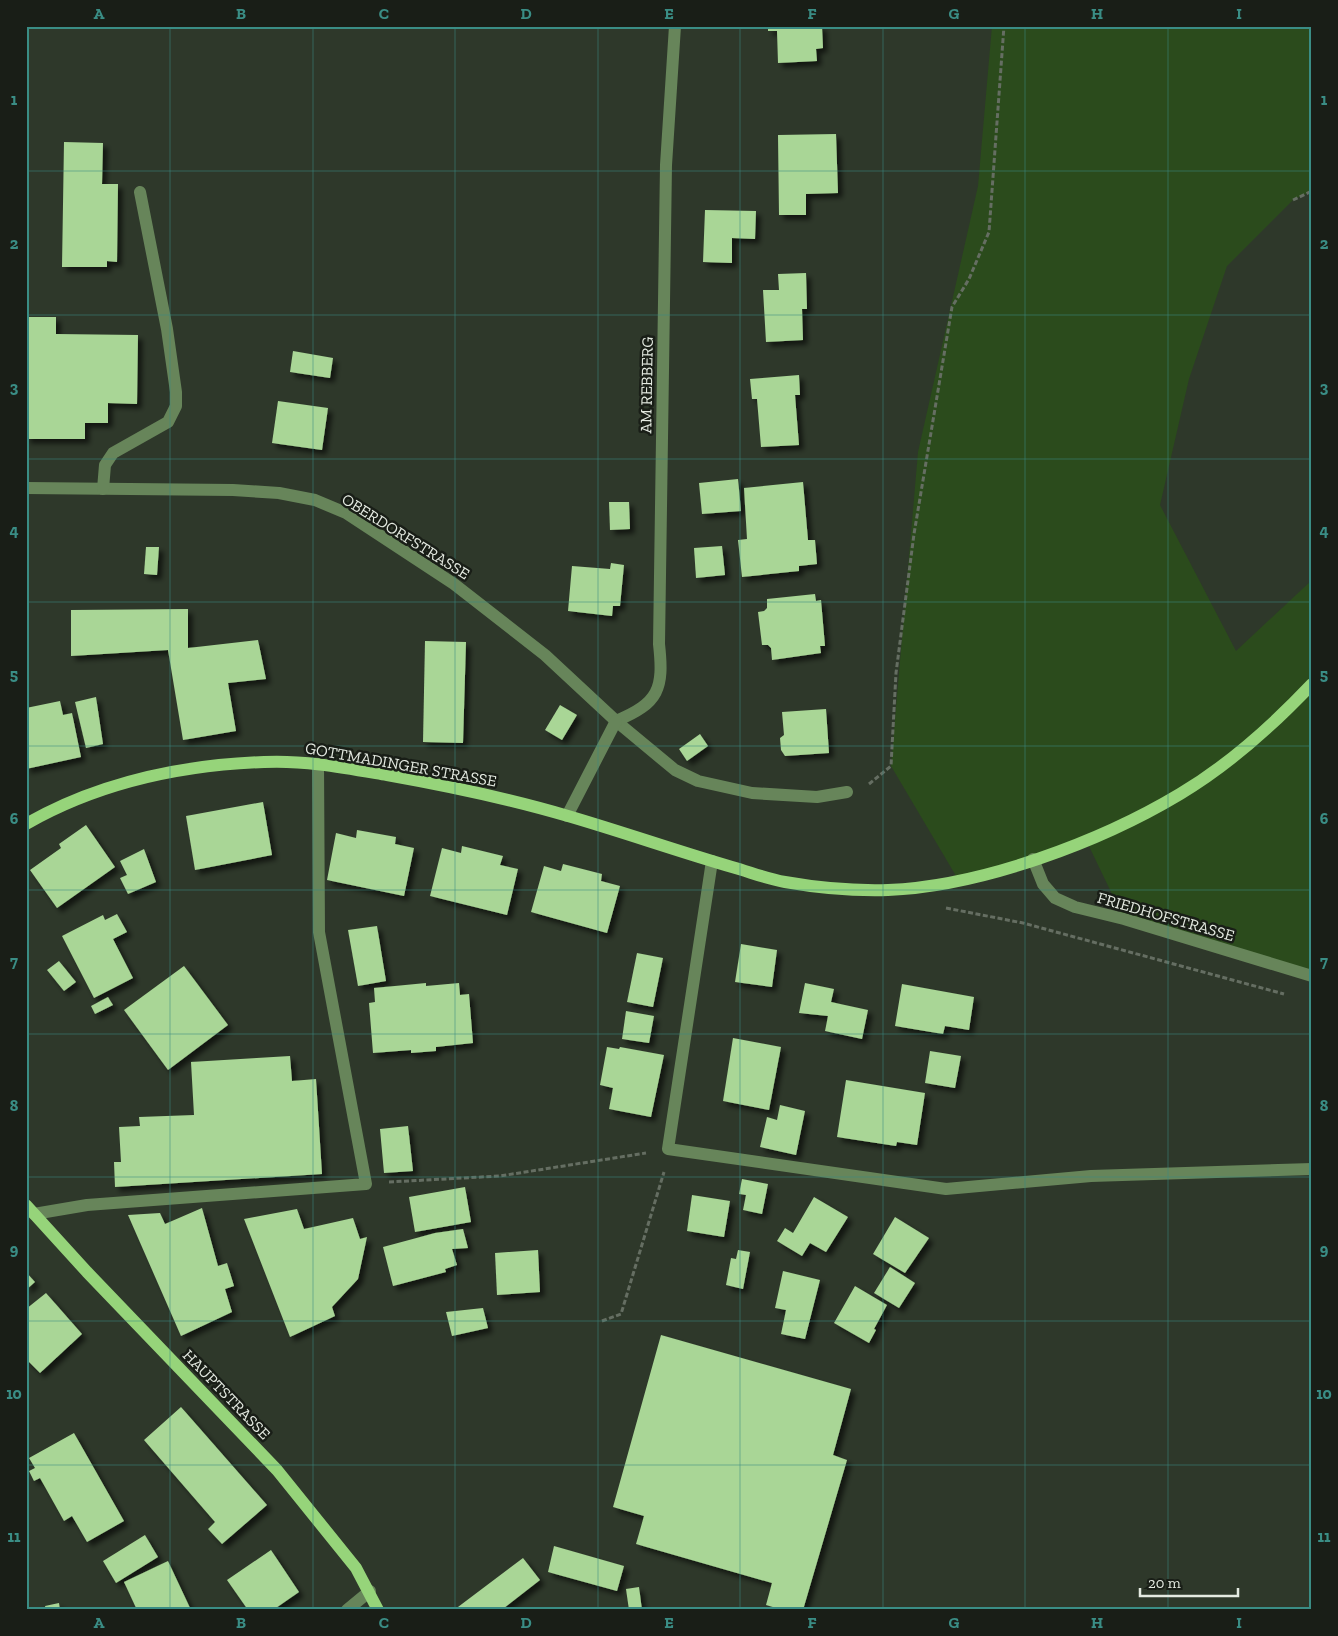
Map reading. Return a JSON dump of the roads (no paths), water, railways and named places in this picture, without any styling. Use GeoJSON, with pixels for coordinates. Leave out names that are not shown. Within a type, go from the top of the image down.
{"type":"FeatureCollection","features":[{"type":"Feature","properties":{"kind":"main road","name":"GOTTMADINGER STRASSE"},"geometry":{"type":"LineString","coordinates":[[26,824],[58,806],[119,784],[198,767],[264,762],[318,764],[473,790],[567,816],[783,882],[854,890],[891,890],[959,881],[1033,859],[1086,840],[1140,816],[1182,793],[1257,735],[1312,684]]}},
{"type":"Feature","properties":{"kind":"main road","name":"HAUPTSTRASSE"},"geometry":{"type":"LineString","coordinates":[[30,1210],[277,1470],[339,1545],[370,1591],[378,1610]]}},
{"type":"Feature","properties":{"kind":"street","name":"AM REBBERG"},"geometry":{"type":"LineString","coordinates":[[616,721],[637,712],[649,701],[658,688],[662,674],[659,644],[666,165],[675,26]]}},
{"type":"Feature","properties":{"kind":"street"},"geometry":{"type":"LineString","coordinates":[[103,489],[105,465],[113,452],[168,422],[176,406],[167,329],[140,192]]}},
{"type":"Feature","properties":{"kind":"street","name":"OBERDORFSTRASSE"},"geometry":{"type":"LineString","coordinates":[[26,488],[278,493],[315,500],[346,513],[454,584],[545,655],[616,721],[675,770],[698,781],[752,792],[817,797],[847,792]]}},
{"type":"Feature","properties":{"kind":"street"},"geometry":{"type":"LineString","coordinates":[[567,816],[616,721]]}},
{"type":"Feature","properties":{"kind":"street","name":"HAUPTSTRASSE"},"geometry":{"type":"LineString","coordinates":[[30,1210],[366,1184],[319,932],[318,764]]}},
{"type":"Feature","properties":{"kind":"street","name":"FRIEDHOFSTRASSE"},"geometry":{"type":"LineString","coordinates":[[1033,859],[1043,884],[1055,898],[1075,907],[1124,919],[1312,976]]}},
{"type":"Feature","properties":{"kind":"street"},"geometry":{"type":"LineString","coordinates":[[712,861],[668,1149],[946,1189],[1091,1176],[1312,1169]]}},
{"type":"Feature","properties":{"kind":"street"},"geometry":{"type":"LineString","coordinates":[[347,1610],[370,1591]]}}]}
